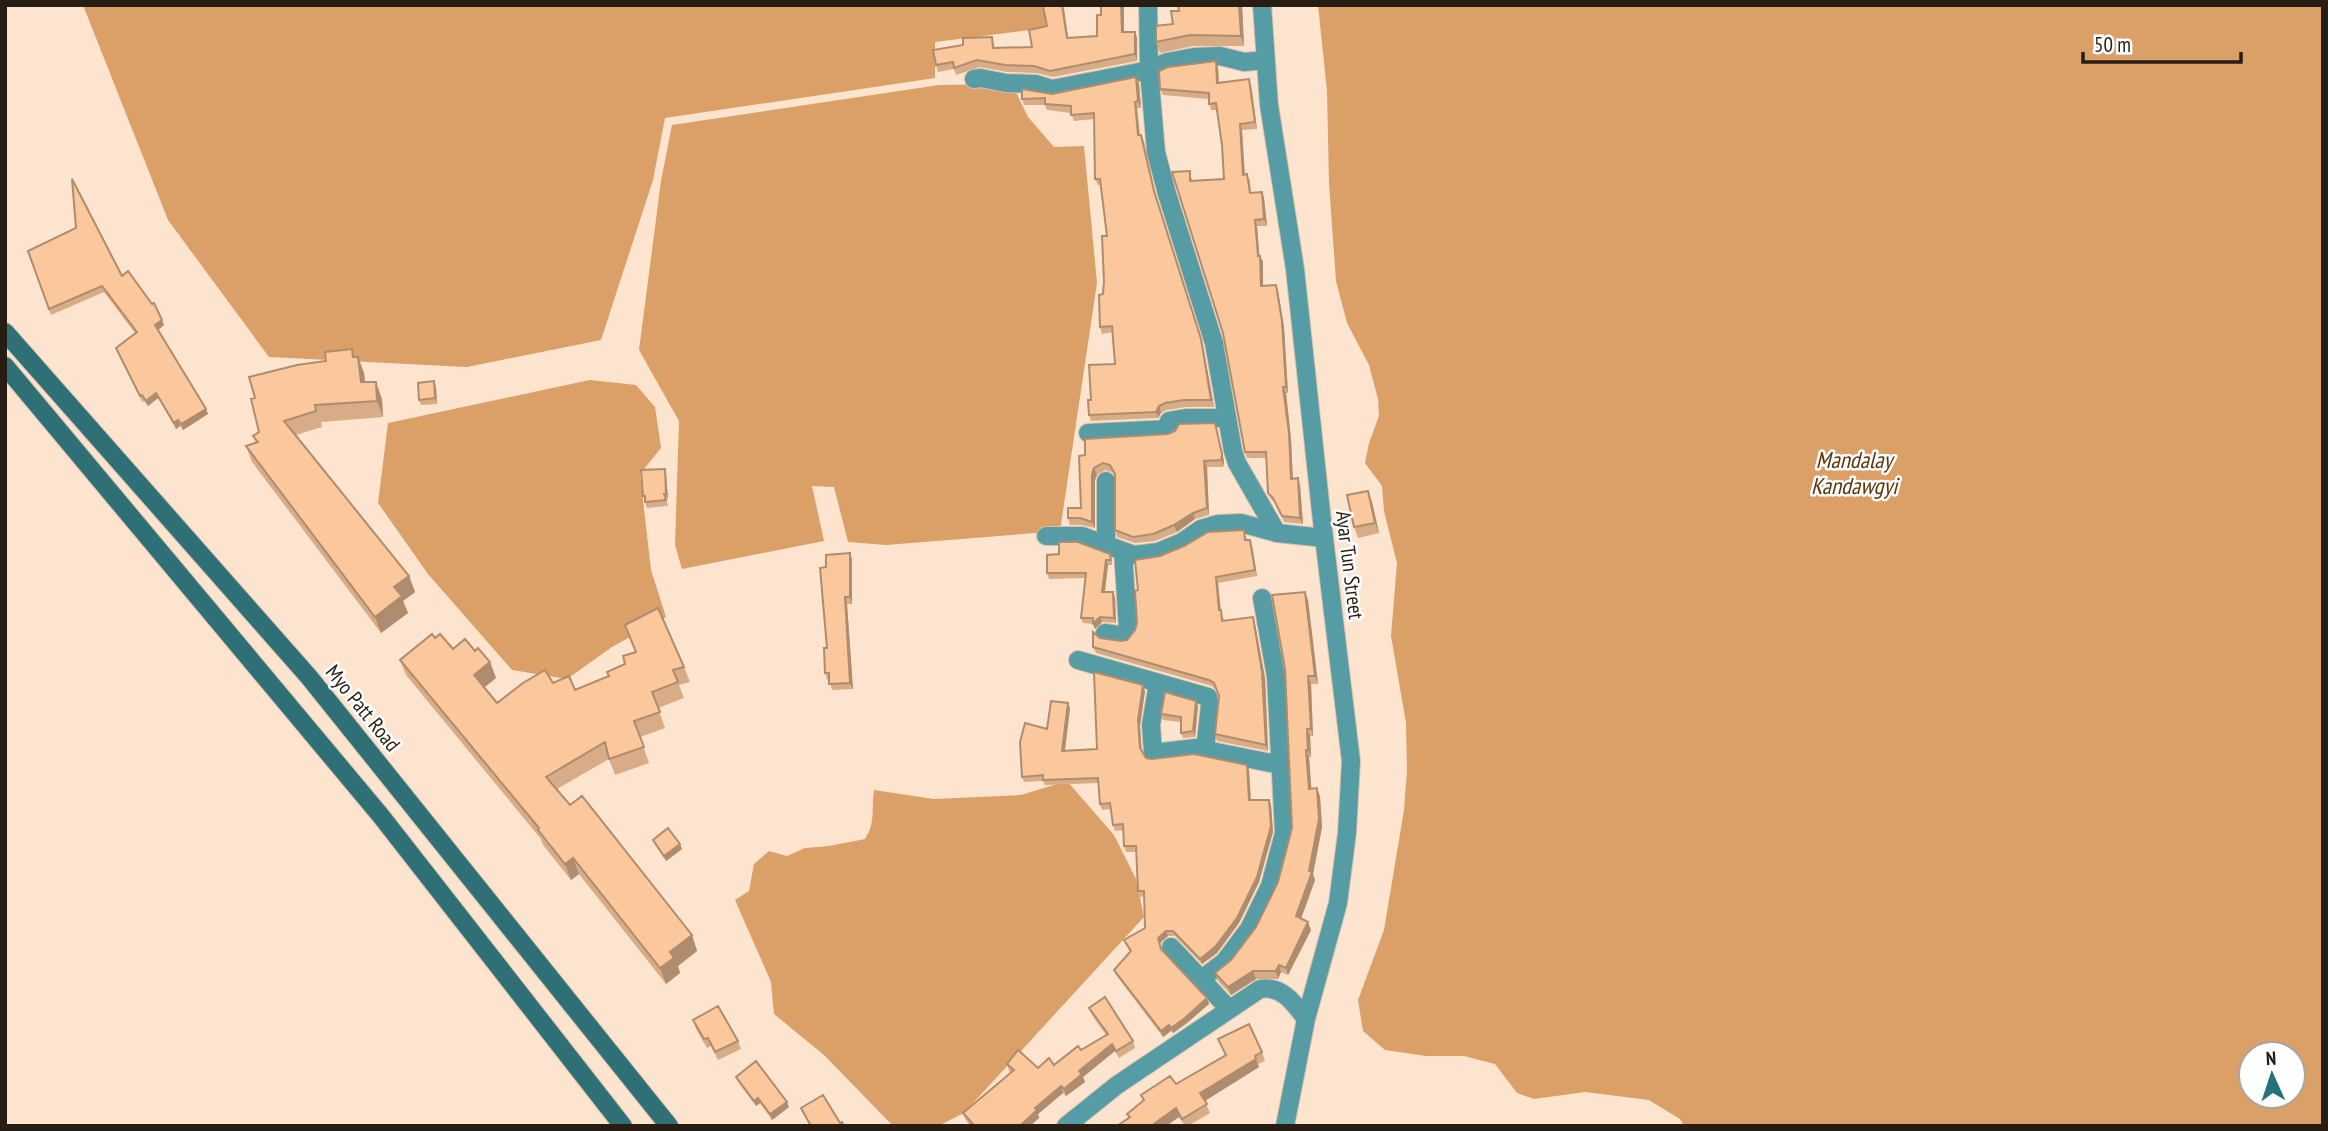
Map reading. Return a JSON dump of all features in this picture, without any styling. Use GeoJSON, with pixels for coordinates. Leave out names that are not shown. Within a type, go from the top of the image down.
{"type":"FeatureCollection","features":[{"type":"Feature","properties":{"kind":"main road","name":"Myo Patt Road"},"geometry":{"type":"LineString","coordinates":[[5,332],[309,677],[669,1126]]}},
{"type":"Feature","properties":{"kind":"main road"},"geometry":{"type":"LineString","coordinates":[[5,366],[381,816],[623,1126]]}},
{"type":"Feature","properties":{"kind":"main road"},"geometry":{"type":"LineString","coordinates":[[381,816],[407,798]]}},
{"type":"Feature","properties":{"kind":"street"},"geometry":{"type":"LineString","coordinates":[[1148,5],[1149,70],[1156,152],[1214,343],[1226,418],[1237,463],[1277,533]]}},
{"type":"Feature","properties":{"kind":"street","name":"Ayar Tun Street"},"geometry":{"type":"LineString","coordinates":[[1262,5],[1269,105],[1295,270],[1352,761],[1338,903],[1306,1019],[1285,1126]]}},
{"type":"Feature","properties":{"kind":"street"},"geometry":{"type":"LineString","coordinates":[[974,79],[1036,84],[1052,89],[1149,70],[1167,62],[1194,57],[1220,56],[1244,62],[1266,60]]}},
{"type":"Feature","properties":{"kind":"street"},"geometry":{"type":"LineString","coordinates":[[1088,433],[1170,429],[1169,421],[1226,418]]}},
{"type":"Feature","properties":{"kind":"street"},"geometry":{"type":"LineString","coordinates":[[1106,481],[1106,544]]}},
{"type":"Feature","properties":{"kind":"street"},"geometry":{"type":"LineString","coordinates":[[1046,536],[1082,536],[1134,555],[1158,552],[1182,542],[1201,529],[1219,524],[1241,523],[1277,533],[1324,538]]}},
{"type":"Feature","properties":{"kind":"street"},"geometry":{"type":"LineString","coordinates":[[1105,633],[1124,636],[1128,630],[1123,551]]}},
{"type":"Feature","properties":{"kind":"street"},"geometry":{"type":"LineString","coordinates":[[1203,978],[1225,961],[1249,929],[1270,886],[1284,833],[1276,677],[1262,598]]}},
{"type":"Feature","properties":{"kind":"street"},"geometry":{"type":"LineString","coordinates":[[1078,660],[1208,697],[1210,705],[1205,750]]}},
{"type":"Feature","properties":{"kind":"street"},"geometry":{"type":"LineString","coordinates":[[1158,683],[1152,725],[1153,753],[1196,748],[1281,765]]}},
{"type":"Feature","properties":{"kind":"street"},"geometry":{"type":"LineString","coordinates":[[1171,947],[1203,978],[1229,1009]]}},
{"type":"Feature","properties":{"kind":"street"},"geometry":{"type":"LineString","coordinates":[[1066,1126],[1116,1085],[1251,994],[1267,988],[1286,995],[1306,1019]]}},
{"type":"Feature","properties":{"kind":"water"},"geometry":{"type":"Polygon","coordinates":[[[83,5],[1043,5],[1046,28],[935,42],[935,78],[665,118],[653,180],[601,340],[467,367],[269,357],[168,220],[83,5]]]}},
{"type":"Feature","properties":{"kind":"water","name":"Mandalay Kandawgyi"},"geometry":{"type":"Polygon","coordinates":[[[1318,5],[2323,5],[2323,1126],[1684,1126],[1680,1119],[1649,1100],[1585,1092],[1534,1099],[1517,1093],[1495,1064],[1464,1056],[1426,1056],[1385,1050],[1363,1031],[1358,1000],[1384,930],[1404,810],[1407,771],[1406,723],[1391,636],[1397,563],[1384,511],[1382,486],[1365,463],[1379,416],[1378,399],[1369,365],[1347,323],[1336,281],[1329,183],[1327,91],[1318,5]]]}},
{"type":"Feature","properties":{"kind":"water"},"geometry":{"type":"Polygon","coordinates":[[[1012,84],[1028,117],[1054,147],[1084,146],[1097,283],[1060,531],[886,545],[848,542],[834,487],[812,486],[824,541],[682,569],[675,545],[679,421],[639,350],[661,181],[672,125],[939,85],[1012,84]]]}},
{"type":"Feature","properties":{"kind":"water"},"geometry":{"type":"Polygon","coordinates":[[[590,380],[636,385],[655,407],[661,448],[640,474],[651,570],[666,617],[612,647],[567,679],[512,670],[428,574],[378,503],[388,423],[590,380]]]}},
{"type":"Feature","properties":{"kind":"water"},"geometry":{"type":"Polygon","coordinates":[[[1067,781],[1114,835],[1136,879],[1144,917],[964,1113],[938,1126],[893,1126],[824,1055],[774,1014],[771,982],[735,900],[749,891],[754,864],[769,851],[787,856],[805,848],[865,839],[872,821],[874,790],[934,799],[1021,795],[1067,781]]]}},
{"type":"Feature","properties":{"kind":"building"},"geometry":{"type":"Polygon","coordinates":[[[1062,5],[1067,38],[1097,36],[1097,15],[1101,15],[1101,5],[1121,5],[1122,32],[1135,32],[1135,54],[1050,71],[1034,66],[977,60],[954,68],[953,62],[936,65],[933,50],[963,45],[963,38],[992,37],[993,48],[1032,47],[1029,30],[1047,26],[1043,6],[1062,5]]]}},
{"type":"Feature","properties":{"kind":"building"},"geometry":{"type":"Polygon","coordinates":[[[1178,5],[1239,5],[1241,36],[1190,35],[1156,42],[1156,26],[1173,24],[1171,11],[1179,11],[1178,5]]]}},
{"type":"Feature","properties":{"kind":"building"},"geometry":{"type":"Polygon","coordinates":[[[1216,61],[1217,83],[1249,79],[1255,122],[1240,124],[1243,175],[1247,174],[1250,193],[1262,192],[1264,219],[1255,220],[1261,286],[1276,285],[1282,321],[1286,387],[1283,387],[1291,479],[1298,478],[1300,518],[1282,516],[1268,493],[1266,452],[1245,452],[1223,333],[1172,172],[1190,171],[1190,181],[1224,179],[1216,103],[1209,104],[1209,93],[1160,89],[1159,71],[1168,67],[1216,61]]]}},
{"type":"Feature","properties":{"kind":"building"},"geometry":{"type":"Polygon","coordinates":[[[1136,77],[1138,135],[1141,135],[1154,191],[1201,339],[1211,400],[1165,403],[1159,406],[1156,412],[1089,415],[1089,365],[1115,364],[1112,326],[1100,327],[1099,295],[1103,294],[1104,281],[1102,236],[1107,236],[1100,179],[1095,179],[1094,113],[1071,115],[1071,106],[1045,104],[1045,98],[1022,99],[1022,89],[1052,94],[1136,77]]]}},
{"type":"Feature","properties":{"kind":"building"},"geometry":{"type":"Polygon","coordinates":[[[72,179],[122,276],[128,271],[152,304],[154,303],[162,320],[155,325],[206,409],[181,424],[178,420],[174,423],[156,393],[146,401],[140,396],[116,348],[137,332],[102,286],[49,309],[28,251],[76,228],[72,179]]]}},
{"type":"Feature","properties":{"kind":"building"},"geometry":{"type":"Polygon","coordinates":[[[352,349],[353,357],[358,357],[361,382],[376,382],[377,401],[315,405],[316,411],[284,421],[409,576],[394,587],[402,596],[375,617],[246,446],[258,442],[253,436],[259,432],[251,399],[255,398],[249,377],[326,361],[325,352],[352,349]]]}},
{"type":"Feature","properties":{"kind":"building"},"geometry":{"type":"Polygon","coordinates":[[[434,381],[435,398],[419,400],[418,383],[434,381]]]}},
{"type":"Feature","properties":{"kind":"building"},"geometry":{"type":"Polygon","coordinates":[[[1215,423],[1222,454],[1221,460],[1204,461],[1207,508],[1153,534],[1133,537],[1115,530],[1115,474],[1110,465],[1103,463],[1094,468],[1092,474],[1092,522],[1068,518],[1068,508],[1081,508],[1079,456],[1085,455],[1085,439],[1168,434],[1175,431],[1179,424],[1215,423]]]}},
{"type":"Feature","properties":{"kind":"building"},"geometry":{"type":"Polygon","coordinates":[[[665,469],[666,500],[645,502],[641,470],[665,469]]]}},
{"type":"Feature","properties":{"kind":"building"},"geometry":{"type":"Polygon","coordinates":[[[1368,491],[1375,523],[1354,527],[1347,495],[1368,491]]]}},
{"type":"Feature","properties":{"kind":"building"},"geometry":{"type":"Polygon","coordinates":[[[1244,530],[1245,540],[1250,540],[1255,570],[1216,577],[1219,610],[1222,621],[1253,617],[1262,672],[1266,745],[1215,734],[1219,696],[1214,683],[1209,680],[1093,647],[1093,632],[1100,638],[1121,641],[1127,640],[1135,630],[1135,591],[1138,590],[1135,560],[1160,556],[1208,532],[1244,530]]]}},
{"type":"Feature","properties":{"kind":"building"},"geometry":{"type":"Polygon","coordinates":[[[1059,542],[1078,542],[1110,554],[1111,560],[1106,560],[1102,592],[1113,592],[1114,618],[1100,617],[1093,623],[1093,618],[1081,618],[1086,573],[1047,573],[1047,555],[1059,554],[1059,542]]]}},
{"type":"Feature","properties":{"kind":"building"},"geometry":{"type":"Polygon","coordinates":[[[850,553],[850,597],[845,597],[850,683],[829,684],[829,673],[825,673],[824,648],[827,648],[820,568],[826,567],[826,555],[850,553]]]}},
{"type":"Feature","properties":{"kind":"building"},"geometry":{"type":"Polygon","coordinates":[[[1305,592],[1315,676],[1308,676],[1311,729],[1307,729],[1306,750],[1309,789],[1317,788],[1319,819],[1309,871],[1312,872],[1296,916],[1308,922],[1286,968],[1279,965],[1276,971],[1253,971],[1228,987],[1215,973],[1231,960],[1256,927],[1278,882],[1292,828],[1285,669],[1272,595],[1305,592]]]}},
{"type":"Feature","properties":{"kind":"building"},"geometry":{"type":"Polygon","coordinates":[[[658,608],[684,667],[673,670],[678,682],[652,692],[660,712],[634,721],[644,747],[609,759],[605,742],[546,777],[570,805],[582,796],[692,935],[670,952],[674,958],[660,968],[573,858],[565,864],[539,828],[400,660],[432,634],[435,638],[440,634],[453,649],[465,639],[475,651],[478,648],[490,662],[474,675],[497,703],[545,670],[553,683],[569,676],[575,690],[609,676],[607,672],[625,664],[623,656],[636,652],[625,625],[658,608]]]}},
{"type":"Feature","properties":{"kind":"building"},"geometry":{"type":"Polygon","coordinates":[[[1094,672],[1143,685],[1138,720],[1140,748],[1146,758],[1194,754],[1247,765],[1249,800],[1269,800],[1271,826],[1257,877],[1237,918],[1215,947],[1200,959],[1173,931],[1166,931],[1158,938],[1161,949],[1207,998],[1185,1018],[1171,1028],[1169,1025],[1161,1031],[1114,970],[1131,951],[1124,940],[1145,928],[1144,891],[1138,891],[1136,846],[1124,846],[1123,824],[1113,825],[1110,803],[1100,804],[1098,778],[1043,780],[1043,775],[1022,777],[1020,742],[1025,723],[1047,729],[1051,701],[1068,703],[1062,751],[1097,749],[1094,672]]]}},
{"type":"Feature","properties":{"kind":"building"},"geometry":{"type":"Polygon","coordinates":[[[1165,692],[1196,701],[1193,731],[1181,733],[1181,717],[1161,714],[1165,692]]]}},
{"type":"Feature","properties":{"kind":"building"},"geometry":{"type":"Polygon","coordinates":[[[668,828],[680,844],[664,856],[653,840],[668,828]]]}},
{"type":"Feature","properties":{"kind":"building"},"geometry":{"type":"Polygon","coordinates":[[[1105,997],[1133,1041],[1116,1051],[1112,1044],[1079,1071],[1082,1074],[1064,1089],[1061,1086],[1035,1108],[1037,1110],[1023,1126],[971,1126],[973,1124],[963,1113],[1014,1070],[1007,1064],[1018,1050],[1038,1068],[1049,1058],[1054,1065],[1078,1046],[1081,1050],[1108,1034],[1089,1008],[1105,997]]]}},
{"type":"Feature","properties":{"kind":"building"},"geometry":{"type":"Polygon","coordinates":[[[718,1006],[738,1041],[715,1052],[708,1038],[704,1039],[693,1020],[718,1006]]]}},
{"type":"Feature","properties":{"kind":"building"},"geometry":{"type":"Polygon","coordinates":[[[1249,1024],[1262,1052],[1255,1056],[1256,1059],[1200,1093],[1207,1104],[1182,1119],[1176,1108],[1151,1126],[1117,1126],[1130,1117],[1127,1114],[1144,1100],[1141,1095],[1170,1076],[1176,1084],[1226,1055],[1218,1039],[1249,1024]]]}},
{"type":"Feature","properties":{"kind":"building"},"geometry":{"type":"Polygon","coordinates":[[[756,1061],[787,1102],[770,1114],[758,1098],[754,1101],[736,1077],[756,1061]]]}},
{"type":"Feature","properties":{"kind":"building"},"geometry":{"type":"Polygon","coordinates":[[[823,1095],[844,1126],[811,1126],[801,1108],[823,1095]]]}}]}
